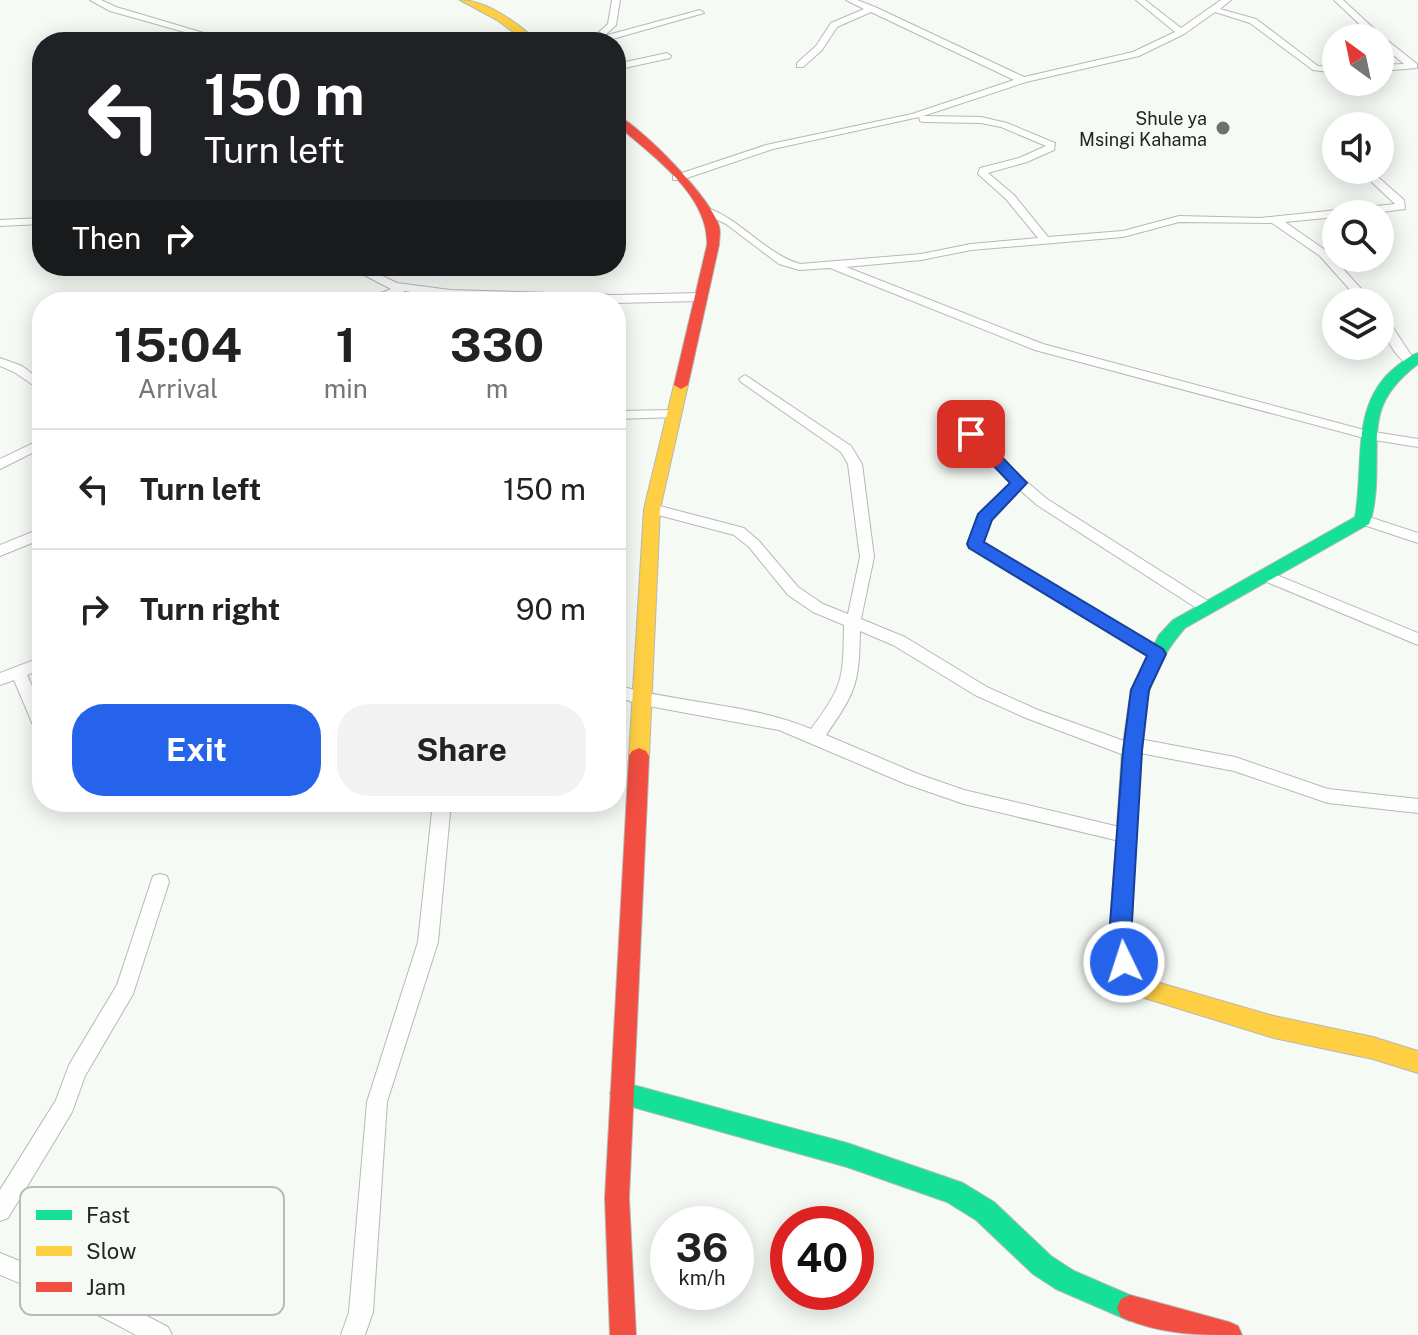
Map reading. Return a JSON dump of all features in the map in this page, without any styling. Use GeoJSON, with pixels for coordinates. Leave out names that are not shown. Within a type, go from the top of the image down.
{"type":"FeatureCollection","features":[{"type":"Feature","properties":{"kind":"main road"},"geometry":{"type":"LineString","coordinates":[[465,0],[519,32]]}},
{"type":"Feature","properties":{"kind":"main road"},"geometry":{"type":"LineString","coordinates":[[623,1335],[617,1198],[652,509],[713,245],[713,225],[705,210],[626,128]]}},
{"type":"Feature","properties":{"kind":"main road"},"geometry":{"type":"LineString","coordinates":[[1414,359],[1379,387],[1373,399],[1368,435],[1370,500],[1363,520],[1179,624],[1157,654],[1140,690],[1120,938],[1124,962],[1133,978],[1146,989],[1274,1027],[1373,1048],[1418,1062]]}},
{"type":"Feature","properties":{"kind":"main road"},"geometry":{"type":"LineString","coordinates":[[622,1093],[847,1155],[954,1192],[978,1205],[1042,1265],[1065,1280],[1145,1314],[1229,1335]]}},
{"type":"Feature","properties":{"kind":"street"},"geometry":{"type":"LineString","coordinates":[[94,0],[113,9],[195,32]]}},
{"type":"Feature","properties":{"kind":"street"},"geometry":{"type":"LineString","coordinates":[[607,32],[612,25],[616,0]]}},
{"type":"Feature","properties":{"kind":"street"},"geometry":{"type":"LineString","coordinates":[[850,0],[969,59],[1023,80]]}},
{"type":"Feature","properties":{"kind":"street"},"geometry":{"type":"LineString","coordinates":[[1140,0],[1181,32]]}},
{"type":"Feature","properties":{"kind":"street"},"geometry":{"type":"LineString","coordinates":[[677,178],[770,147],[914,116],[1023,80],[1136,54],[1181,32],[1227,0]]}},
{"type":"Feature","properties":{"kind":"street"},"geometry":{"type":"LineString","coordinates":[[1338,0],[1364,24]]}},
{"type":"Feature","properties":{"kind":"street"},"geometry":{"type":"LineString","coordinates":[[800,65],[819,48],[834,25],[872,9]]}},
{"type":"Feature","properties":{"kind":"street"},"geometry":{"type":"LineString","coordinates":[[1216,10],[1253,21],[1316,68],[1322,69]]}},
{"type":"Feature","properties":{"kind":"street"},"geometry":{"type":"LineString","coordinates":[[626,33],[700,13]]}},
{"type":"Feature","properties":{"kind":"street"},"geometry":{"type":"LineString","coordinates":[[1394,50],[1415,66]]}},
{"type":"Feature","properties":{"kind":"street"},"geometry":{"type":"LineString","coordinates":[[626,65],[667,56]]}},
{"type":"Feature","properties":{"kind":"street"},"geometry":{"type":"LineString","coordinates":[[1394,67],[1415,66]]}},
{"type":"Feature","properties":{"kind":"street"},"geometry":{"type":"LineString","coordinates":[[914,116],[926,120],[981,120],[1004,125],[1051,145],[1023,160],[984,170],[983,174],[1010,197],[1045,240]]}},
{"type":"Feature","properties":{"kind":"street"},"geometry":{"type":"LineString","coordinates":[[1380,184],[1400,202],[1401,207],[1394,208]]}},
{"type":"Feature","properties":{"kind":"street"},"geometry":{"type":"LineString","coordinates":[[705,210],[730,222],[783,262],[799,267],[921,257],[971,247],[1131,233],[1179,219],[1275,220],[1322,216]]}},
{"type":"Feature","properties":{"kind":"street"},"geometry":{"type":"LineString","coordinates":[[1275,220],[1324,254],[1354,288]]}},
{"type":"Feature","properties":{"kind":"street"},"geometry":{"type":"LineString","coordinates":[[0,223],[32,221]]}},
{"type":"Feature","properties":{"kind":"street"},"geometry":{"type":"LineString","coordinates":[[829,263],[1039,347],[1145,379],[1368,435],[1418,443]]}},
{"type":"Feature","properties":{"kind":"street"},"geometry":{"type":"LineString","coordinates":[[376,276],[403,288],[436,292]]}},
{"type":"Feature","properties":{"kind":"street"},"geometry":{"type":"LineString","coordinates":[[392,292],[403,288]]}},
{"type":"Feature","properties":{"kind":"street"},"geometry":{"type":"LineString","coordinates":[[626,299],[701,297]]}},
{"type":"Feature","properties":{"kind":"street"},"geometry":{"type":"LineString","coordinates":[[1394,334],[1414,359]]}},
{"type":"Feature","properties":{"kind":"street"},"geometry":{"type":"LineString","coordinates":[[0,362],[18,369],[32,380]]}},
{"type":"Feature","properties":{"kind":"street"},"geometry":{"type":"LineString","coordinates":[[745,379],[829,436],[852,457],[867,557],[852,623],[851,676],[841,701],[815,737]]}},
{"type":"Feature","properties":{"kind":"street"},"geometry":{"type":"LineString","coordinates":[[626,415],[674,414]]}},
{"type":"Feature","properties":{"kind":"street"},"geometry":{"type":"LineString","coordinates":[[955,418],[1019,483],[1079,527],[1206,607]]}},
{"type":"Feature","properties":{"kind":"street"},"geometry":{"type":"LineString","coordinates":[[0,465],[32,448]]}},
{"type":"Feature","properties":{"kind":"street"},"geometry":{"type":"LineString","coordinates":[[1019,483],[984,517],[975,544],[1157,654]]}},
{"type":"Feature","properties":{"kind":"street"},"geometry":{"type":"LineString","coordinates":[[652,509],[739,531],[754,544],[793,591],[818,608],[899,641],[981,691],[1032,714],[1133,748],[1235,764],[1328,796],[1418,806]]}},
{"type":"Feature","properties":{"kind":"street"},"geometry":{"type":"LineString","coordinates":[[1363,520],[1418,538]]}},
{"type":"Feature","properties":{"kind":"street"},"geometry":{"type":"LineString","coordinates":[[0,551],[32,537]]}},
{"type":"Feature","properties":{"kind":"street"},"geometry":{"type":"LineString","coordinates":[[1267,576],[1418,639]]}},
{"type":"Feature","properties":{"kind":"street"},"geometry":{"type":"LineString","coordinates":[[0,679],[32,667]]}},
{"type":"Feature","properties":{"kind":"street"},"geometry":{"type":"LineString","coordinates":[[18,672],[32,704]]}},
{"type":"Feature","properties":{"kind":"street"},"geometry":{"type":"LineString","coordinates":[[626,694],[757,717],[964,797],[1128,836]]}},
{"type":"Feature","properties":{"kind":"street"},"geometry":{"type":"LineString","coordinates":[[353,1335],[361,1312],[377,1102],[428,942],[441,812]]}},
{"type":"Feature","properties":{"kind":"street"},"geometry":{"type":"LineString","coordinates":[[0,1210],[65,1105],[76,1072],[126,988],[160,882]]}},
{"type":"Feature","properties":{"kind":"street"},"geometry":{"type":"LineString","coordinates":[[0,1264],[20,1272]]}},
{"type":"Feature","properties":{"kind":"street"},"geometry":{"type":"LineString","coordinates":[[122,1315],[160,1335]]}},
{"type":"Feature","properties":{"kind":"traffic: fast"},"geometry":{"type":"LineString","coordinates":[[1125,858],[1132,751],[1140,690],[1165,640],[1179,624],[1363,520],[1368,494],[1372,410],[1380,392],[1418,357]]}},
{"type":"Feature","properties":{"kind":"traffic: fast"},"geometry":{"type":"LineString","coordinates":[[622,1093],[847,1155],[954,1192],[985,1211],[1042,1265],[1065,1280],[1130,1308]]}},
{"type":"Feature","properties":{"kind":"traffic: slow"},"geometry":{"type":"LineString","coordinates":[[465,0],[519,32]]}},
{"type":"Feature","properties":{"kind":"traffic: slow"},"geometry":{"type":"LineString","coordinates":[[639,756],[652,509],[681,385]]}},
{"type":"Feature","properties":{"kind":"traffic: slow"},"geometry":{"type":"LineString","coordinates":[[1125,858],[1120,938],[1128,966],[1146,989],[1274,1027],[1373,1048],[1418,1062]]}},
{"type":"Feature","properties":{"kind":"traffic: jam"},"geometry":{"type":"LineString","coordinates":[[626,127],[685,183],[708,213],[713,226],[713,245],[681,385]]}},
{"type":"Feature","properties":{"kind":"traffic: jam"},"geometry":{"type":"LineString","coordinates":[[623,1335],[617,1198],[639,756]]}},
{"type":"Feature","properties":{"kind":"traffic: jam"},"geometry":{"type":"LineString","coordinates":[[1130,1308],[1229,1335]]}},
{"type":"Feature","properties":{"kind":"place","name":"Shule ya Msingi Kahama"},"geometry":{"type":"Point","coordinates":[1223,128]}},
{"type":"Feature","properties":{"kind":"route"},"geometry":{"type":"LineString","coordinates":[[971,434],[1019,483],[984,517],[975,537],[978,548],[1157,654],[1140,690],[1132,751],[1120,938],[1124,962]]}}]}
